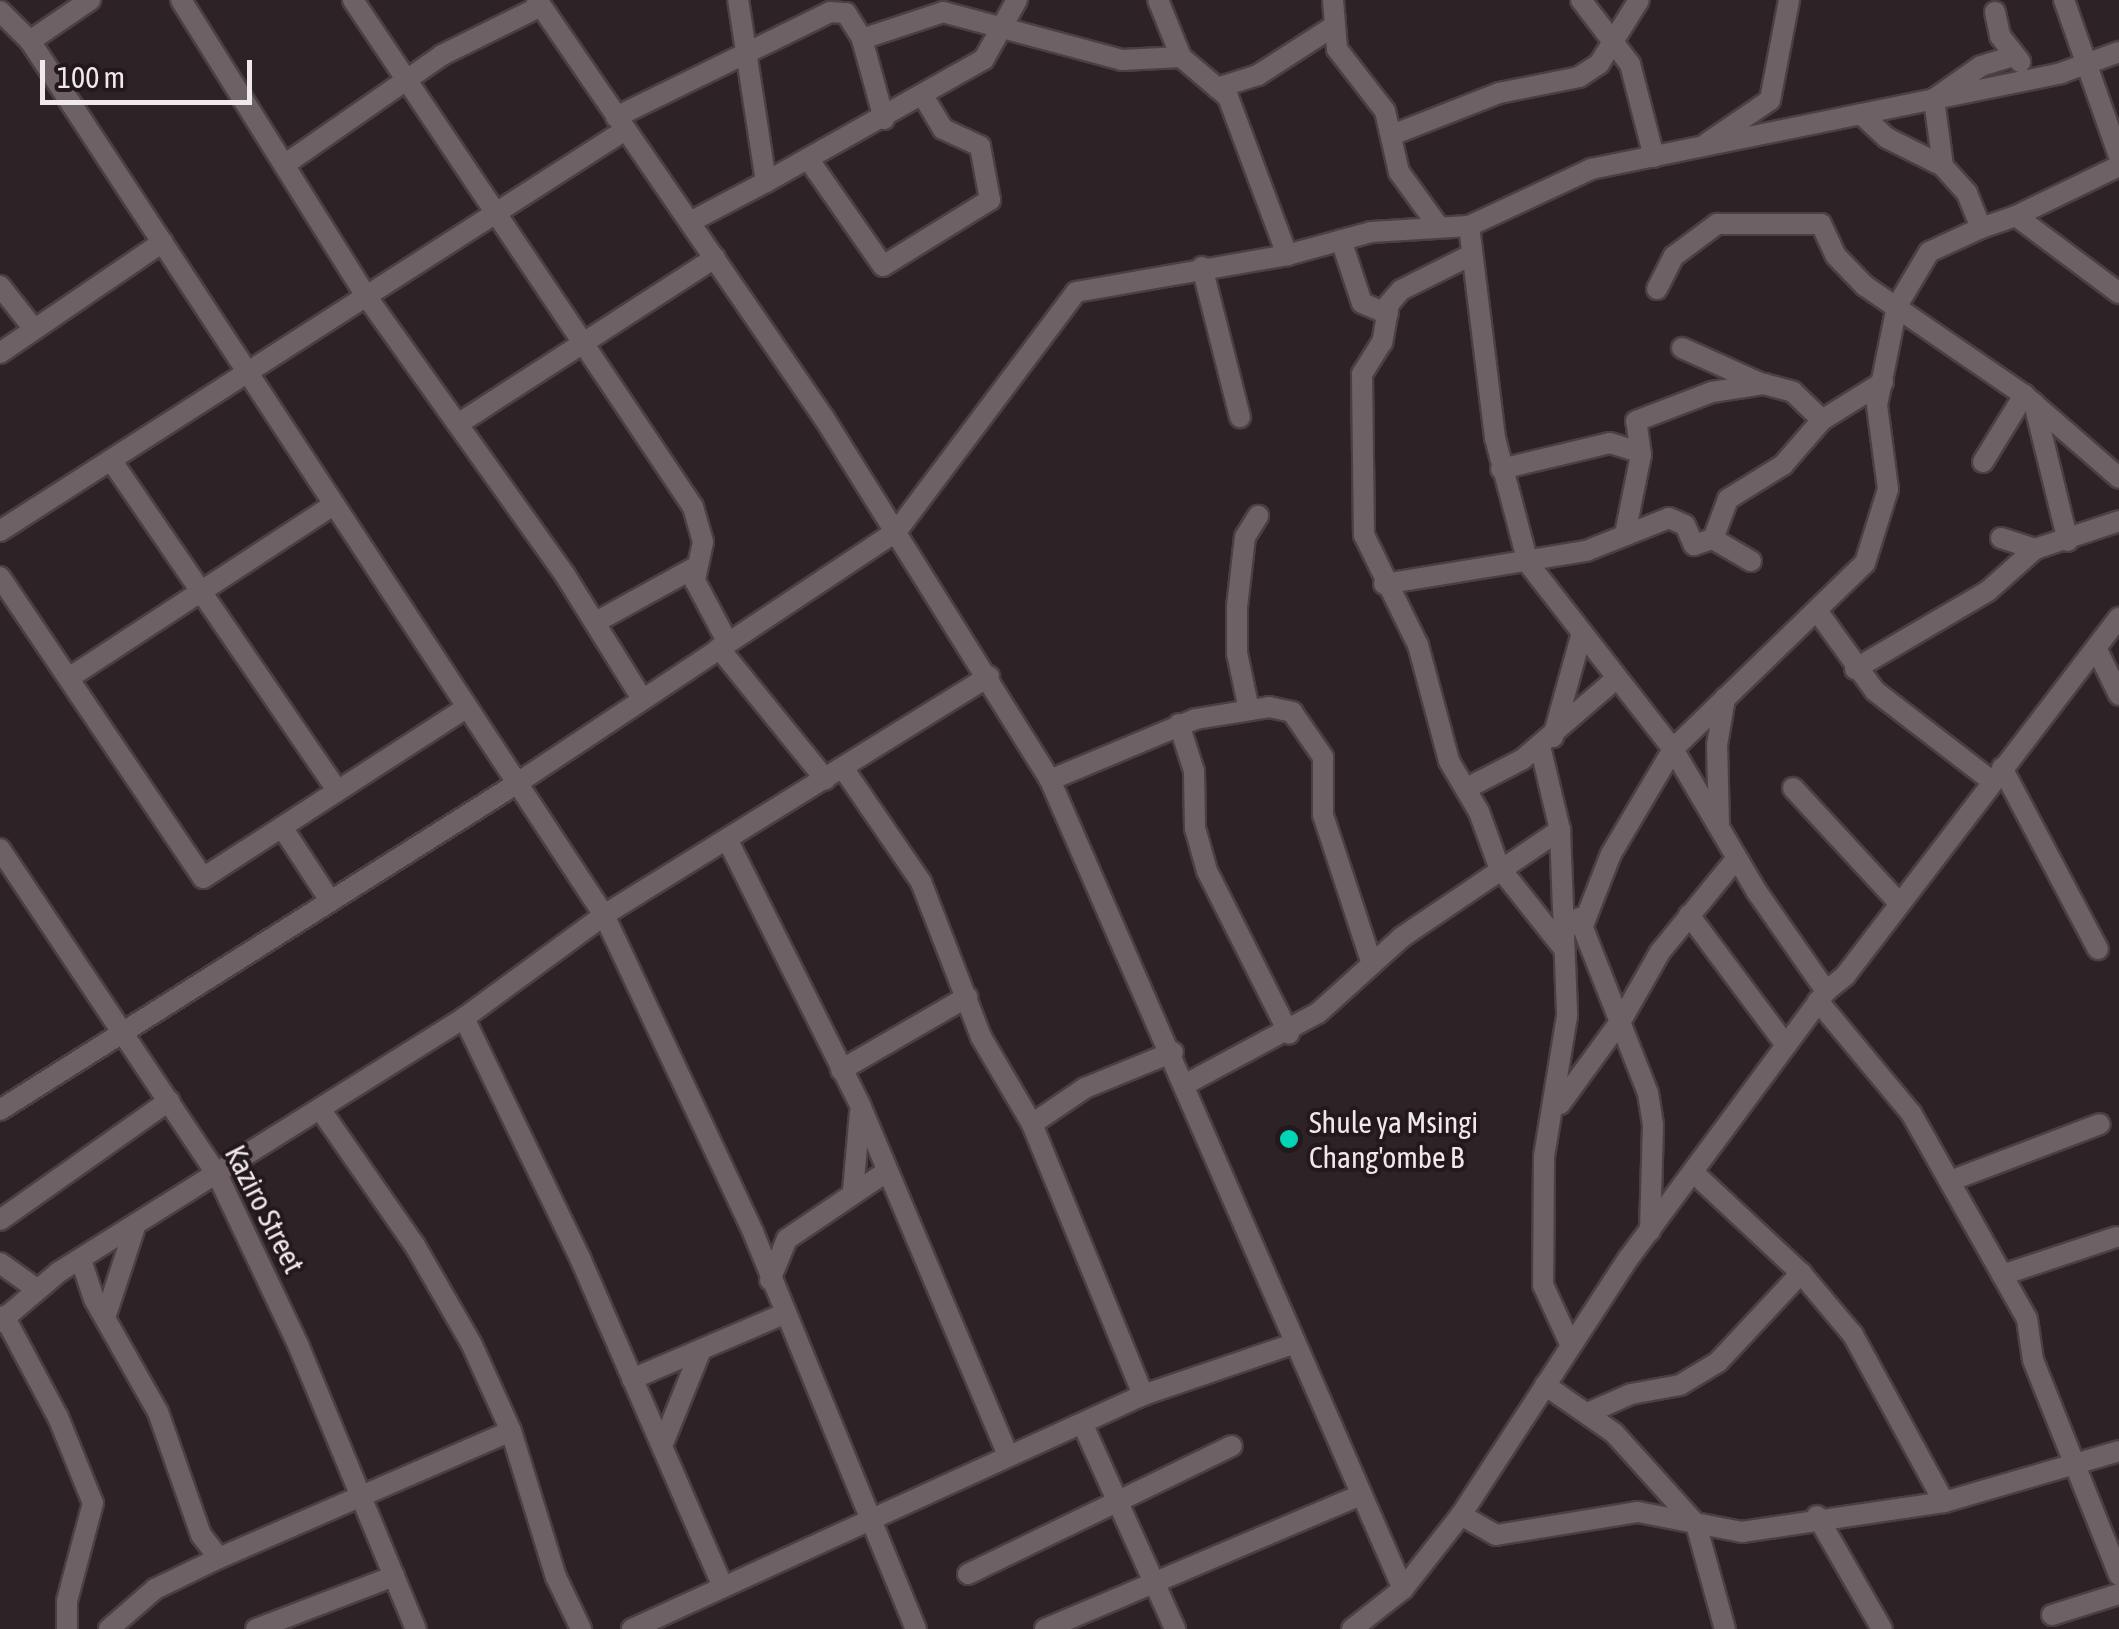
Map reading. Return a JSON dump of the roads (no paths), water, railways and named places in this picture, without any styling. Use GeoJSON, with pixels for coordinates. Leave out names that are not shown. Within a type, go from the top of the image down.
{"type":"FeatureCollection","features":[{"type":"Feature","properties":{"kind":"street"},"geometry":{"type":"LineString","coordinates":[[30,41],[90,0]]}},
{"type":"Feature","properties":{"kind":"street"},"geometry":{"type":"LineString","coordinates":[[182,0],[364,293],[596,622],[641,697]]}},
{"type":"Feature","properties":{"kind":"street"},"geometry":{"type":"LineString","coordinates":[[354,0],[698,518],[702,542],[692,569],[596,622]]}},
{"type":"Feature","properties":{"kind":"street"},"geometry":{"type":"LineString","coordinates":[[738,0],[742,53],[766,182]]}},
{"type":"Feature","properties":{"kind":"street"},"geometry":{"type":"LineString","coordinates":[[939,0],[956,16]]}},
{"type":"Feature","properties":{"kind":"street"},"geometry":{"type":"LineString","coordinates":[[690,222],[924,97],[984,59],[1017,0]]}},
{"type":"Feature","properties":{"kind":"street"},"geometry":{"type":"LineString","coordinates":[[1158,0],[1181,57],[1228,97],[1288,255]]}},
{"type":"Feature","properties":{"kind":"street"},"geometry":{"type":"LineString","coordinates":[[1333,0],[1331,28],[1352,74],[1385,111],[1399,172],[1440,227]]}},
{"type":"Feature","properties":{"kind":"street"},"geometry":{"type":"LineString","coordinates":[[1582,0],[1630,64],[1654,157]]}},
{"type":"Feature","properties":{"kind":"street"},"geometry":{"type":"LineString","coordinates":[[1392,136],[1499,93],[1579,77],[1598,64],[1639,0]]}},
{"type":"Feature","properties":{"kind":"street"},"geometry":{"type":"LineString","coordinates":[[1702,146],[1770,100],[1789,0]]}},
{"type":"Feature","properties":{"kind":"street"},"geometry":{"type":"LineString","coordinates":[[2064,0],[2083,66],[2119,156]]}},
{"type":"Feature","properties":{"kind":"street"},"geometry":{"type":"LineString","coordinates":[[284,165],[408,79],[539,3],[896,532],[989,676],[1050,780],[1173,1052],[1292,1344],[1403,1589]]}},
{"type":"Feature","properties":{"kind":"street"},"geometry":{"type":"LineString","coordinates":[[0,12],[30,41],[464,709],[604,915],[754,1232],[770,1280],[916,1629]]}},
{"type":"Feature","properties":{"kind":"street"},"geometry":{"type":"LineString","coordinates":[[0,531],[248,373],[364,293],[496,213],[620,123],[742,53],[830,12],[846,13],[862,39],[884,119]]}},
{"type":"Feature","properties":{"kind":"street"},"geometry":{"type":"LineString","coordinates":[[1994,12],[2014,56],[2042,77]]}},
{"type":"Feature","properties":{"kind":"street"},"geometry":{"type":"LineString","coordinates":[[862,39],[926,14],[956,16],[1122,60],[1181,57]]}},
{"type":"Feature","properties":{"kind":"street"},"geometry":{"type":"LineString","coordinates":[[1217,88],[1258,75],[1331,28]]}},
{"type":"Feature","properties":{"kind":"street"},"geometry":{"type":"LineString","coordinates":[[0,1110],[516,784],[641,697],[896,532],[1076,292],[1288,255],[1342,240],[1469,226],[1555,181],[1702,146],[2042,77],[2119,52]]}},
{"type":"Feature","properties":{"kind":"street"},"geometry":{"type":"LineString","coordinates":[[1934,98],[1981,66],[2014,56]]}},
{"type":"Feature","properties":{"kind":"street"},"geometry":{"type":"LineString","coordinates":[[808,160],[883,266],[990,200],[980,146],[944,130],[924,97]]}},
{"type":"Feature","properties":{"kind":"street"},"geometry":{"type":"LineString","coordinates":[[1934,98],[1943,166]]}},
{"type":"Feature","properties":{"kind":"street"},"geometry":{"type":"LineString","coordinates":[[1861,114],[1887,138],[1943,166],[1968,194],[1981,228]]}},
{"type":"Feature","properties":{"kind":"street"},"geometry":{"type":"LineString","coordinates":[[1582,928],[1610,854],[1673,749],[1865,563],[1888,489],[1877,405],[1897,306],[1929,252],[2016,216],[2119,166]]}},
{"type":"Feature","properties":{"kind":"street"},"geometry":{"type":"LineString","coordinates":[[2016,216],[2119,293]]}},
{"type":"Feature","properties":{"kind":"street"},"geometry":{"type":"LineString","coordinates":[[1657,288],[1674,256],[1717,224],[1820,224],[1848,271],[2029,399],[2119,478]]}},
{"type":"Feature","properties":{"kind":"street"},"geometry":{"type":"LineString","coordinates":[[1469,226],[1501,469],[1528,563],[1581,636],[1673,749],[1719,832],[1822,996],[1911,1112],[2027,1320],[2033,1360],[2064,1427],[2072,1462],[2119,1575]]}},
{"type":"Feature","properties":{"kind":"street"},"geometry":{"type":"LineString","coordinates":[[1342,240],[1362,303],[1388,314]]}},
{"type":"Feature","properties":{"kind":"street"},"geometry":{"type":"LineString","coordinates":[[0,353],[162,242]]}},
{"type":"Feature","properties":{"kind":"street"},"geometry":{"type":"LineString","coordinates":[[1471,255],[1401,290],[1359,388],[1364,535],[1384,584],[1413,633],[1449,761],[1467,788],[1499,867],[1564,948]]}},
{"type":"Feature","properties":{"kind":"street"},"geometry":{"type":"LineString","coordinates":[[458,424],[582,340],[714,258]]}},
{"type":"Feature","properties":{"kind":"street"},"geometry":{"type":"LineString","coordinates":[[1202,268],[1240,417]]}},
{"type":"Feature","properties":{"kind":"street"},"geometry":{"type":"LineString","coordinates":[[0,286],[33,328]]}},
{"type":"Feature","properties":{"kind":"street"},"geometry":{"type":"LineString","coordinates":[[1682,348],[1792,392],[1822,420]]}},
{"type":"Feature","properties":{"kind":"street"},"geometry":{"type":"LineString","coordinates":[[1713,539],[1728,500],[1784,465],[1822,420],[1883,382]]}},
{"type":"Feature","properties":{"kind":"street"},"geometry":{"type":"LineString","coordinates":[[1625,534],[1640,452],[1636,421],[1712,392],[1764,384]]}},
{"type":"Feature","properties":{"kind":"street"},"geometry":{"type":"LineString","coordinates":[[1983,462],[2029,399]]}},
{"type":"Feature","properties":{"kind":"street"},"geometry":{"type":"LineString","coordinates":[[2029,399],[2068,540]]}},
{"type":"Feature","properties":{"kind":"street"},"geometry":{"type":"LineString","coordinates":[[1501,469],[1610,443],[1640,452]]}},
{"type":"Feature","properties":{"kind":"street"},"geometry":{"type":"LineString","coordinates":[[111,460],[336,789]]}},
{"type":"Feature","properties":{"kind":"street"},"geometry":{"type":"LineString","coordinates":[[72,676],[333,506]]}},
{"type":"Feature","properties":{"kind":"street"},"geometry":{"type":"LineString","coordinates":[[1249,710],[1237,653],[1237,607],[1245,537],[1258,516]]}},
{"type":"Feature","properties":{"kind":"street"},"geometry":{"type":"LineString","coordinates":[[1384,584],[1586,551],[1669,518],[1685,526],[1694,545],[1713,539],[1751,560]]}},
{"type":"Feature","properties":{"kind":"street"},"geometry":{"type":"LineString","coordinates":[[1855,669],[1988,591],[2034,548],[2068,540],[2119,520]]}},
{"type":"Feature","properties":{"kind":"street"},"geometry":{"type":"LineString","coordinates":[[2001,538],[2034,548]]}},
{"type":"Feature","properties":{"kind":"street"},"geometry":{"type":"LineString","coordinates":[[692,569],[724,645],[921,882],[992,1062],[1032,1124],[1143,1395]]}},
{"type":"Feature","properties":{"kind":"street"},"geometry":{"type":"LineString","coordinates":[[0,576],[72,676],[204,878],[464,709]]}},
{"type":"Feature","properties":{"kind":"street"},"geometry":{"type":"LineString","coordinates":[[1818,612],[1855,669],[1997,775],[2098,949]]}},
{"type":"Feature","properties":{"kind":"street"},"geometry":{"type":"LineString","coordinates":[[1352,1629],[1403,1589],[1462,1515],[1650,1231],[1786,1045],[1822,996],[1845,976],[2119,618]]}},
{"type":"Feature","properties":{"kind":"street"},"geometry":{"type":"LineString","coordinates":[[1571,1346],[1543,1285],[1544,1157],[1556,1109],[1567,1016],[1560,830],[1547,742],[1581,636]]}},
{"type":"Feature","properties":{"kind":"street"},"geometry":{"type":"LineString","coordinates":[[2097,650],[2119,695]]}},
{"type":"Feature","properties":{"kind":"street"},"geometry":{"type":"LineString","coordinates":[[67,1629],[66,1601],[93,1503],[58,1417],[2,1319],[36,1288],[134,1230],[464,1018],[604,915],[989,676]]}},
{"type":"Feature","properties":{"kind":"street"},"geometry":{"type":"LineString","coordinates":[[1467,788],[1547,742],[1617,678]]}},
{"type":"Feature","properties":{"kind":"street"},"geometry":{"type":"LineString","coordinates":[[1719,832],[1717,745],[1725,698]]}},
{"type":"Feature","properties":{"kind":"street"},"geometry":{"type":"LineString","coordinates":[[1050,780],[1179,724],[1249,710],[1292,712],[1316,740],[1322,815],[1372,964]]}},
{"type":"Feature","properties":{"kind":"street"},"geometry":{"type":"LineString","coordinates":[[1179,724],[1194,771],[1203,860],[1288,1032]]}},
{"type":"Feature","properties":{"kind":"street"},"geometry":{"type":"LineString","coordinates":[[1793,788],[1898,903]]}},
{"type":"Feature","properties":{"kind":"street"},"geometry":{"type":"LineString","coordinates":[[282,828],[329,899]]}},
{"type":"Feature","properties":{"kind":"street"},"geometry":{"type":"LineString","coordinates":[[1186,1084],[1288,1032],[1499,867],[1560,830]]}},
{"type":"Feature","properties":{"kind":"street"},"geometry":{"type":"LineString","coordinates":[[728,841],[860,1105],[1007,1453]]}},
{"type":"Feature","properties":{"kind":"street","name":"Kaziro Street"},"geometry":{"type":"LineString","coordinates":[[0,849],[217,1174],[299,1347],[359,1502],[416,1629]]}},
{"type":"Feature","properties":{"kind":"street"},"geometry":{"type":"LineString","coordinates":[[1556,1109],[1622,1019],[1689,915],[1736,859]]}},
{"type":"Feature","properties":{"kind":"street"},"geometry":{"type":"LineString","coordinates":[[1561,875],[1622,1019],[1654,1125],[1650,1231]]}},
{"type":"Feature","properties":{"kind":"street"},"geometry":{"type":"LineString","coordinates":[[1689,915],[1786,1045]]}},
{"type":"Feature","properties":{"kind":"street"},"geometry":{"type":"LineString","coordinates":[[841,1070],[967,997]]}},
{"type":"Feature","properties":{"kind":"street"},"geometry":{"type":"LineString","coordinates":[[464,1018],[664,1441],[722,1584]]}},
{"type":"Feature","properties":{"kind":"street"},"geometry":{"type":"LineString","coordinates":[[1032,1124],[1085,1088],[1173,1052]]}},
{"type":"Feature","properties":{"kind":"street"},"geometry":{"type":"LineString","coordinates":[[0,1220],[169,1101]]}},
{"type":"Feature","properties":{"kind":"street"},"geometry":{"type":"LineString","coordinates":[[853,1191],[860,1105]]}},
{"type":"Feature","properties":{"kind":"street"},"geometry":{"type":"LineString","coordinates":[[320,1109],[414,1244],[512,1432],[556,1577],[580,1629]]}},
{"type":"Feature","properties":{"kind":"street"},"geometry":{"type":"LineString","coordinates":[[1950,1181],[2100,1124]]}},
{"type":"Feature","properties":{"kind":"street"},"geometry":{"type":"LineString","coordinates":[[770,1280],[787,1239],[886,1172]]}},
{"type":"Feature","properties":{"kind":"street"},"geometry":{"type":"LineString","coordinates":[[1694,1173],[1802,1273],[1873,1362],[1944,1502]]}},
{"type":"Feature","properties":{"kind":"street"},"geometry":{"type":"LineString","coordinates":[[104,1318],[134,1230]]}},
{"type":"Feature","properties":{"kind":"street"},"geometry":{"type":"LineString","coordinates":[[754,1232],[787,1239]]}},
{"type":"Feature","properties":{"kind":"street"},"geometry":{"type":"LineString","coordinates":[[2002,1274],[2116,1236]]}},
{"type":"Feature","properties":{"kind":"street"},"geometry":{"type":"LineString","coordinates":[[81,1260],[104,1318],[158,1412],[201,1535],[220,1558]]}},
{"type":"Feature","properties":{"kind":"street"},"geometry":{"type":"LineString","coordinates":[[0,1263],[36,1288]]}},
{"type":"Feature","properties":{"kind":"street"},"geometry":{"type":"LineString","coordinates":[[1590,1412],[1636,1392],[1680,1385],[1718,1362],[1802,1273]]}},
{"type":"Feature","properties":{"kind":"street"},"geometry":{"type":"LineString","coordinates":[[632,1379],[784,1314]]}},
{"type":"Feature","properties":{"kind":"street"},"geometry":{"type":"LineString","coordinates":[[632,1629],[1007,1453],[1083,1425],[1143,1395],[1292,1344]]}},
{"type":"Feature","properties":{"kind":"street"},"geometry":{"type":"LineString","coordinates":[[664,1441],[701,1350]]}},
{"type":"Feature","properties":{"kind":"street"},"geometry":{"type":"LineString","coordinates":[[1545,1385],[1590,1412],[1696,1524],[1724,1629]]}},
{"type":"Feature","properties":{"kind":"street"},"geometry":{"type":"LineString","coordinates":[[1083,1425],[1120,1496],[1175,1629]]}},
{"type":"Feature","properties":{"kind":"street"},"geometry":{"type":"LineString","coordinates":[[109,1629],[155,1588],[512,1432]]}},
{"type":"Feature","properties":{"kind":"street"},"geometry":{"type":"LineString","coordinates":[[968,1574],[1120,1496],[1232,1446]]}},
{"type":"Feature","properties":{"kind":"street"},"geometry":{"type":"LineString","coordinates":[[1462,1515],[1496,1535],[1623,1513],[1742,1532],[1817,1516],[1944,1502],[2072,1462],[2119,1452]]}},
{"type":"Feature","properties":{"kind":"street"},"geometry":{"type":"LineString","coordinates":[[1046,1629],[1083,1621],[1359,1496]]}},
{"type":"Feature","properties":{"kind":"street"},"geometry":{"type":"LineString","coordinates":[[1817,1516],[1882,1629]]}},
{"type":"Feature","properties":{"kind":"street"},"geometry":{"type":"LineString","coordinates":[[256,1629],[394,1576]]}},
{"type":"Feature","properties":{"kind":"street"},"geometry":{"type":"LineString","coordinates":[[2052,1615],[2119,1594]]}},
{"type":"Feature","properties":{"kind":"place","name":"Shule ya Msingi Chang'ombe B"},"geometry":{"type":"Point","coordinates":[1289,1139]}}]}
